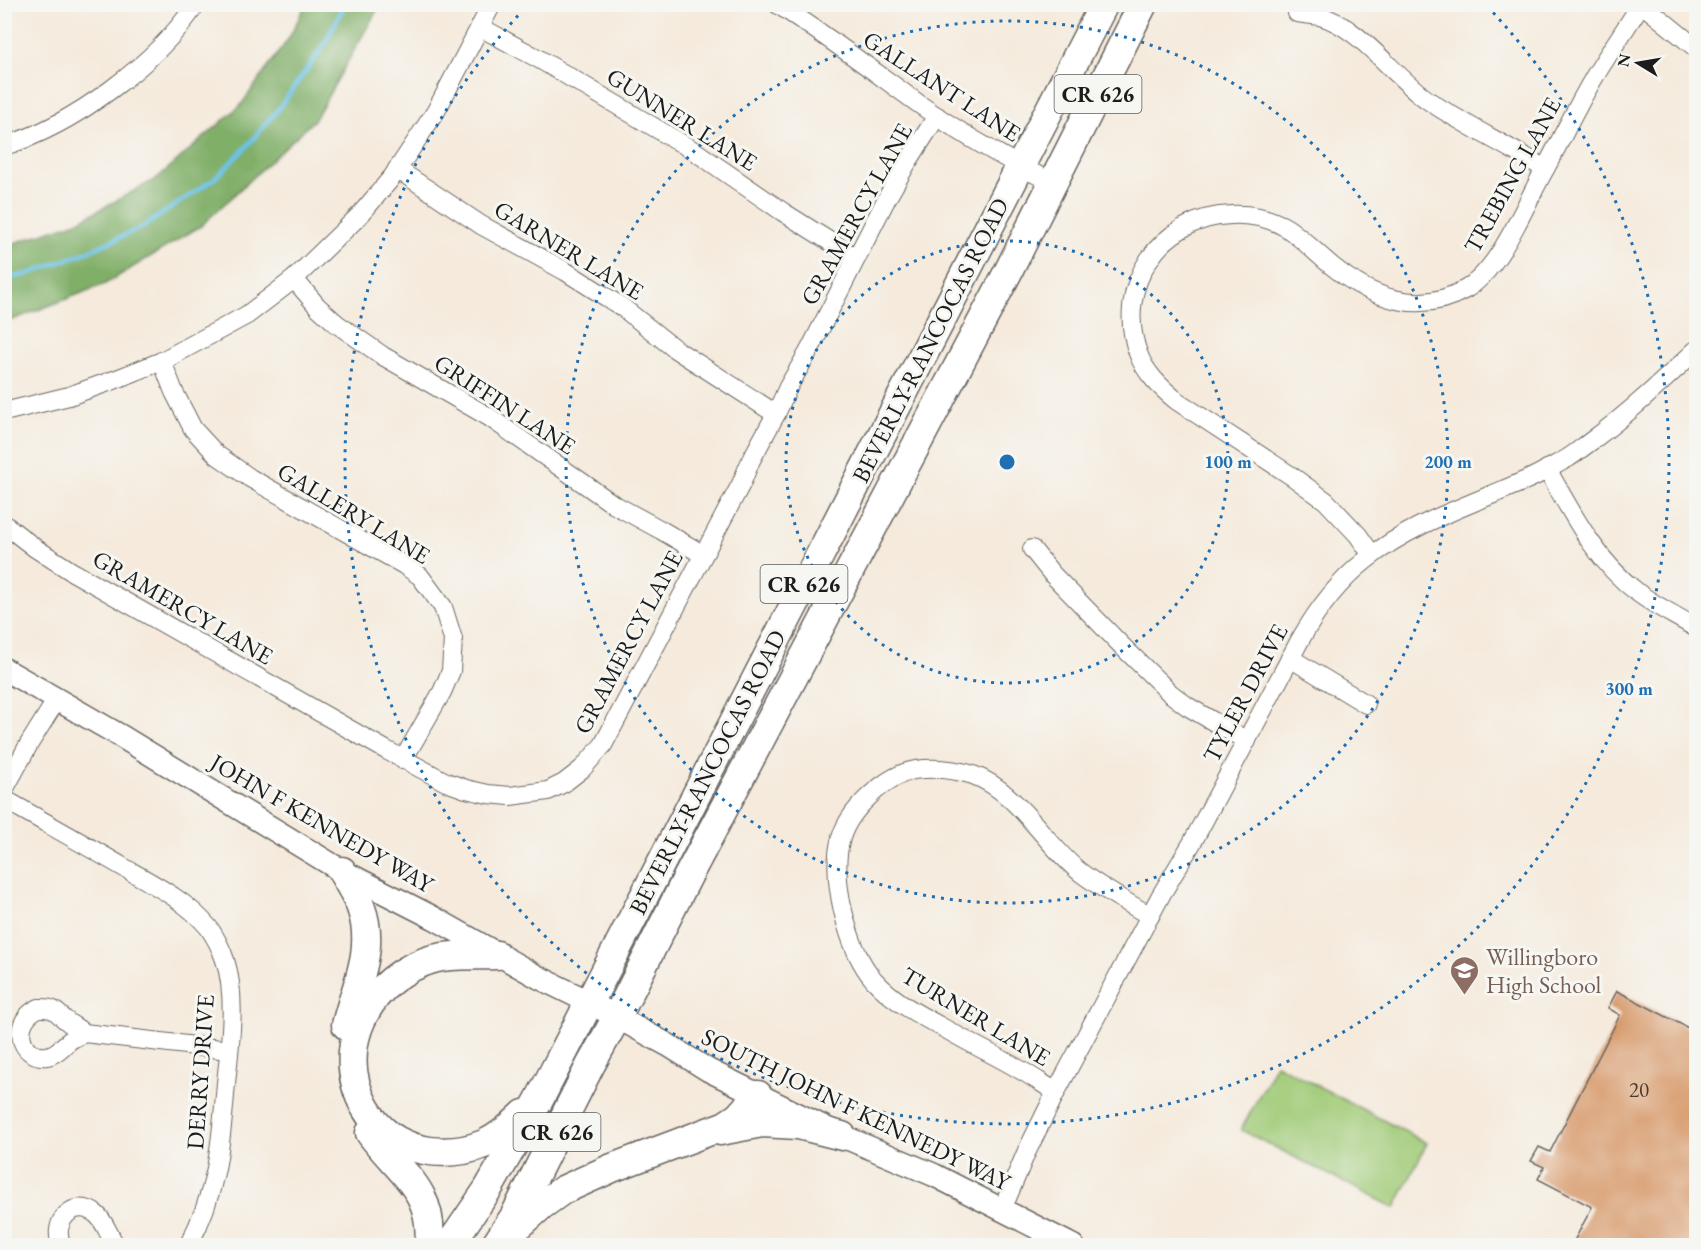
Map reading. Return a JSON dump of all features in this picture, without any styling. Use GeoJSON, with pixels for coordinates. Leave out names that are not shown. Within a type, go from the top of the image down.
{"type":"FeatureCollection","features":[{"type":"Feature","properties":{"kind":"main road","name":"BEVERLY-RANCOCAS ROAD"},"geometry":{"type":"LineString","coordinates":[[449,1245],[488,1189],[539,1100],[1104,4]]}},
{"type":"Feature","properties":{"kind":"main road","name":"BEVERLY-RANCOCAS ROAD"},"geometry":{"type":"LineString","coordinates":[[496,1245],[514,1217],[687,878],[1008,272],[1143,4]]}},
{"type":"Feature","properties":{"kind":"main road"},"geometry":{"type":"LineString","coordinates":[[342,871],[362,908],[366,932],[366,957],[344,1035],[341,1061],[344,1087],[355,1113],[372,1137],[412,1181],[425,1204],[431,1228],[429,1245]]}},
{"type":"Feature","properties":{"kind":"main road"},"geometry":{"type":"LineString","coordinates":[[497,955],[440,957],[406,971],[385,987],[368,1007],[357,1031],[352,1057],[355,1083],[363,1107],[378,1127],[398,1142],[420,1150],[442,1152],[464,1150],[484,1144],[505,1132],[539,1100]]}},
{"type":"Feature","properties":{"kind":"main road"},"geometry":{"type":"LineString","coordinates":[[496,1245],[563,1190],[612,1168],[726,1125],[738,1117],[758,1095]]}},
{"type":"Feature","properties":{"kind":"main road"},"geometry":{"type":"LineString","coordinates":[[709,1133],[762,1123],[798,1125],[842,1136]]}},
{"type":"Feature","properties":{"kind":"street"},"geometry":{"type":"LineString","coordinates":[[4,146],[20,141],[69,117],[114,87],[154,54],[196,4]]}},
{"type":"Feature","properties":{"kind":"street"},"geometry":{"type":"LineString","coordinates":[[4,412],[77,393],[162,361],[247,315],[294,279],[360,215],[397,169],[436,111],[492,4]]}},
{"type":"Feature","properties":{"kind":"street","name":"GALLANT LANE"},"geometry":{"type":"LineString","coordinates":[[777,4],[938,116],[1020,166],[1053,183]]}},
{"type":"Feature","properties":{"kind":"street"},"geometry":{"type":"LineString","coordinates":[[1641,4],[1696,48]]}},
{"type":"Feature","properties":{"kind":"street","name":"TREBING LANE"},"geometry":{"type":"LineString","coordinates":[[1372,555],[1358,535],[1326,501],[1161,388],[1148,372],[1138,354],[1133,335],[1131,316],[1133,295],[1139,276],[1148,259],[1161,244],[1176,231],[1192,222],[1211,217],[1249,215],[1268,219],[1287,228],[1350,280],[1386,298],[1406,302],[1426,301],[1447,297],[1466,288],[1482,275],[1496,258],[1519,220],[1593,80],[1641,4]]}},
{"type":"Feature","properties":{"kind":"street"},"geometry":{"type":"LineString","coordinates":[[1297,14],[1321,17],[1336,22],[1365,43],[1426,99],[1545,169]]}},
{"type":"Feature","properties":{"kind":"street","name":"GUNNER LANE"},"geometry":{"type":"LineString","coordinates":[[480,27],[539,59],[696,152],[783,212],[856,258]]}},
{"type":"Feature","properties":{"kind":"street","name":"GRAMERCY LANE"},"geometry":{"type":"LineString","coordinates":[[4,524],[35,548],[71,571],[446,783],[488,794],[510,796],[548,791],[564,783],[582,769],[603,745],[741,484],[788,387],[809,351],[897,179],[938,116]]}},
{"type":"Feature","properties":{"kind":"street","name":"GARNER LANE"},"geometry":{"type":"LineString","coordinates":[[397,169],[481,225],[565,271],[622,307],[675,349],[776,414]]}},
{"type":"Feature","properties":{"kind":"street","name":"GRIFFIN LANE"},"geometry":{"type":"LineString","coordinates":[[294,279],[318,307],[383,356],[489,417],[613,504],[702,555]]}},
{"type":"Feature","properties":{"kind":"street","name":"TYLER DRIVE"},"geometry":{"type":"LineString","coordinates":[[1002,1210],[1026,1153],[1056,1092],[1290,658],[1313,618],[1329,597],[1347,577],[1387,544],[1432,520],[1527,480],[1571,456],[1611,427],[1695,354]]}},
{"type":"Feature","properties":{"kind":"street","name":"GALLERY LANE"},"geometry":{"type":"LineString","coordinates":[[162,361],[174,392],[193,429],[218,455],[250,478],[404,565],[420,576],[443,607],[453,639],[451,671],[442,692],[403,760]]}},
{"type":"Feature","properties":{"kind":"street"},"geometry":{"type":"LineString","coordinates":[[1547,469],[1585,534],[1608,564],[1636,592],[1696,628]]}},
{"type":"Feature","properties":{"kind":"street"},"geometry":{"type":"LineString","coordinates":[[1032,549],[1072,595],[1170,693],[1187,706],[1247,741]]}},
{"type":"Feature","properties":{"kind":"street"},"geometry":{"type":"LineString","coordinates":[[1290,658],[1366,704]]}},
{"type":"Feature","properties":{"kind":"street","name":"JOHN F KENNEDY WAY"},"geometry":{"type":"LineString","coordinates":[[4,669],[342,871],[617,1017]]}},
{"type":"Feature","properties":{"kind":"street"},"geometry":{"type":"LineString","coordinates":[[4,790],[57,699]]}},
{"type":"Feature","properties":{"kind":"street","name":"TURNER LANE"},"geometry":{"type":"LineString","coordinates":[[1056,1092],[1017,1067],[908,1008],[889,995],[873,979],[861,960],[853,940],[837,878],[837,856],[842,836],[851,818],[863,802],[878,789],[913,770],[940,767],[974,776],[991,784],[1007,796],[1080,872],[1150,916]]}},
{"type":"Feature","properties":{"kind":"street","name":"DERRY DRIVE"},"geometry":{"type":"LineString","coordinates":[[4,799],[163,890],[194,913],[208,927],[219,944],[230,982],[230,1050],[218,1161],[204,1214],[188,1245]]}},
{"type":"Feature","properties":{"kind":"street","name":"SOUTH JOHN F KENNEDY WAY"},"geometry":{"type":"LineString","coordinates":[[617,1017],[708,1070],[842,1136],[934,1175],[1073,1245]]}},
{"type":"Feature","properties":{"kind":"street"},"geometry":{"type":"LineString","coordinates":[[84,1033],[230,1050]]}},
{"type":"Feature","properties":{"kind":"street"},"geometry":{"type":"LineString","coordinates":[[62,1245],[58,1236],[60,1222],[65,1215],[80,1209],[95,1213],[116,1245]]}},
{"type":"Feature","properties":{"kind":"green space"},"geometry":{"type":"Polygon","coordinates":[[[306,4],[380,5],[315,119],[201,226],[105,284],[5,323],[5,246],[77,222],[156,179],[241,105],[289,38],[306,4]]]}},
{"type":"Feature","properties":{"kind":"green space"},"geometry":{"type":"Polygon","coordinates":[[[1276,1064],[1427,1143],[1395,1208],[1241,1130],[1276,1064]]]}},
{"type":"Feature","properties":{"kind":"building","name":"Willingboro High School"},"geometry":{"type":"Polygon","coordinates":[[[1617,991],[1696,1032],[1696,1245],[1572,1245],[1592,1207],[1538,1179],[1544,1167],[1531,1161],[1539,1147],[1550,1152],[1620,1015],[1608,1008],[1617,991]]]}},
{"type":"Feature","properties":{"kind":"waterway"},"geometry":{"type":"LineString","coordinates":[[4,279],[28,274],[87,252],[143,227],[214,179],[248,145],[280,107],[324,45],[345,4]]}},
{"type":"Feature","properties":{"kind":"place","name":"Willingboro High School"},"geometry":{"type":"Point","coordinates":[1465,996]}}]}
